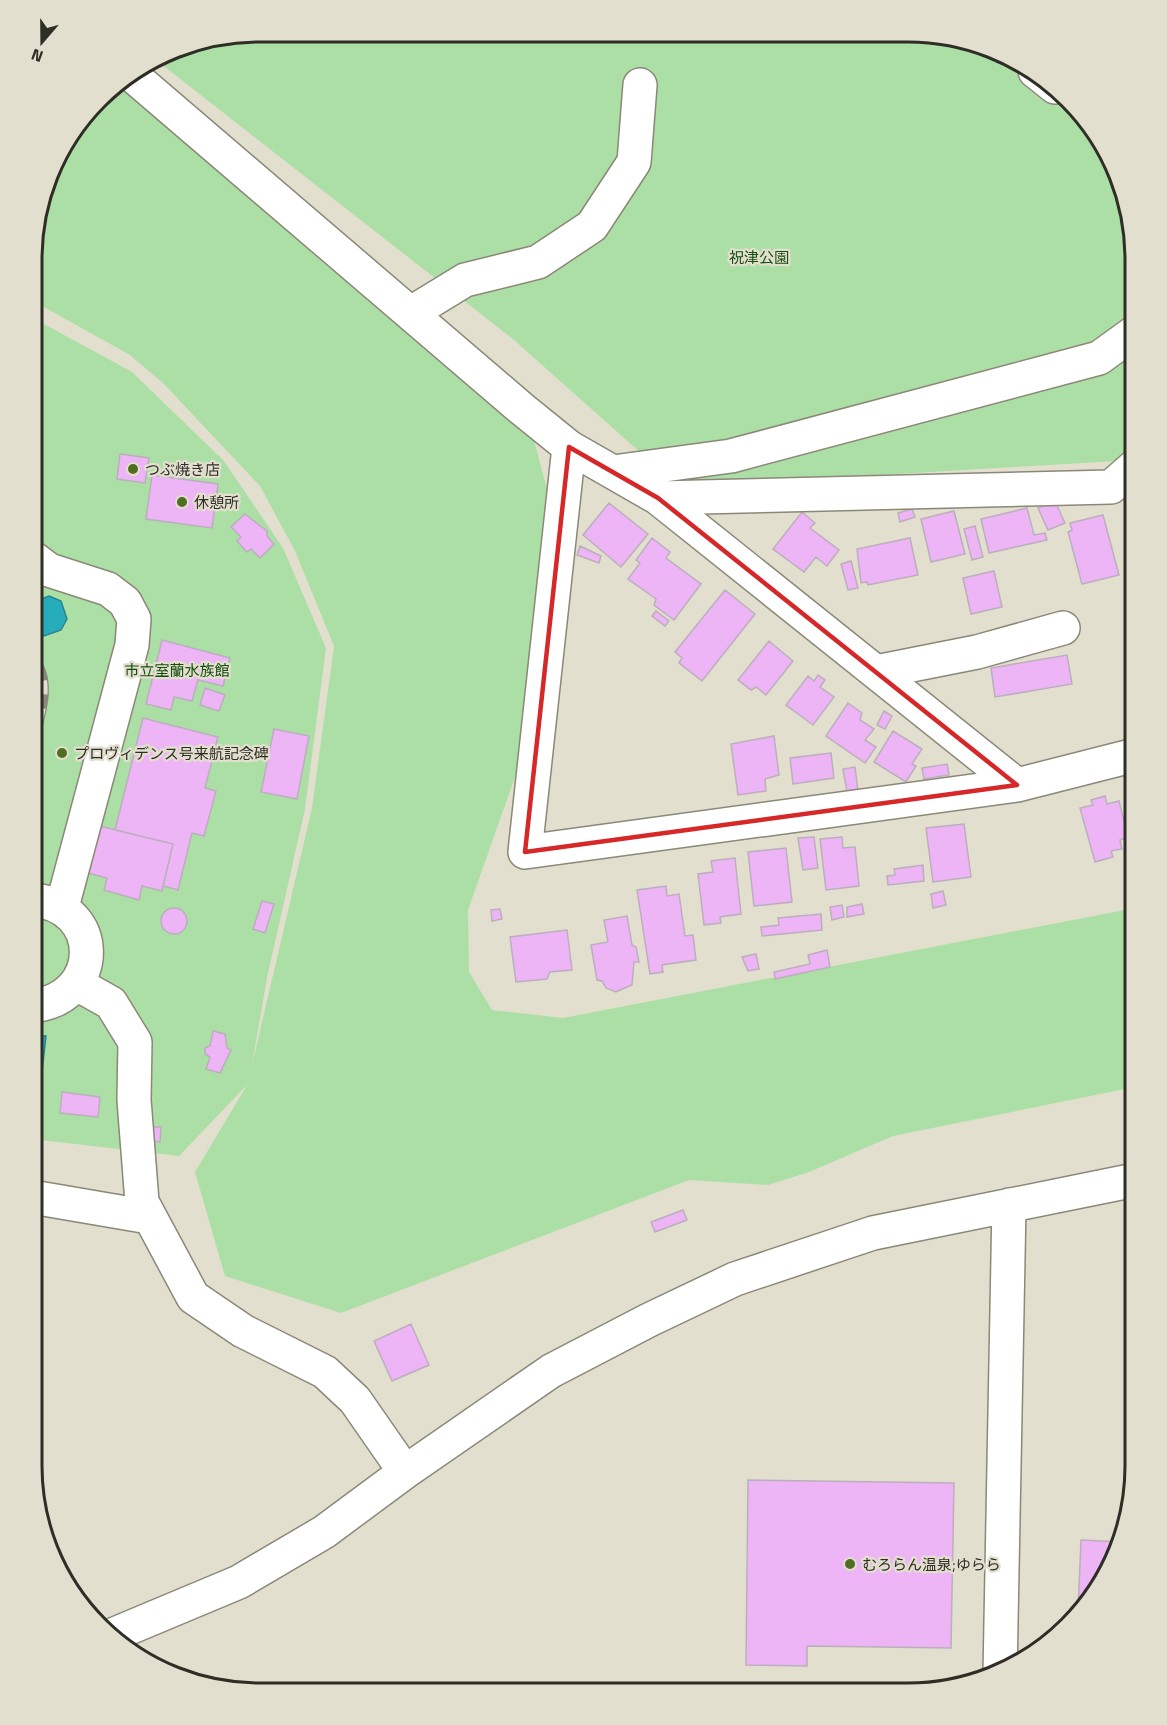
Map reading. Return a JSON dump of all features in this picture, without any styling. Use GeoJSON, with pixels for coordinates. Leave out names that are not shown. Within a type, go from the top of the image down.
{"type":"FeatureCollection","features":[{"type":"Feature","properties":{"kind":"street"},"geometry":{"type":"LineString","coordinates":[[137,80],[569,447],[658,498],[1017,785]]}},
{"type":"Feature","properties":{"kind":"street"},"geometry":{"type":"LineString","coordinates":[[411,313],[465,280],[538,262],[592,226],[634,162],[640,85]]}},
{"type":"Feature","properties":{"kind":"street"},"geometry":{"type":"LineString","coordinates":[[613,472],[731,456],[1099,358],[1125,340]]}},
{"type":"Feature","properties":{"kind":"street"},"geometry":{"type":"LineString","coordinates":[[569,447],[525,852],[1017,785],[1125,758]]}},
{"type":"Feature","properties":{"kind":"street"},"geometry":{"type":"LineString","coordinates":[[658,498],[1111,487],[1125,475]]}},
{"type":"Feature","properties":{"kind":"street"},"geometry":{"type":"LineString","coordinates":[[42,565],[49,570],[108,590],[125,602],[134,619],[132,645],[47,903],[75,918],[84,934],[87,951],[84,968],[76,984],[64,997],[42,1004]]}},
{"type":"Feature","properties":{"kind":"street"},"geometry":{"type":"LineString","coordinates":[[876,672],[977,652],[1063,628]]}},
{"type":"Feature","properties":{"kind":"street"},"geometry":{"type":"LineString","coordinates":[[76,984],[111,1003],[135,1042],[134,1100],[146,1210],[193,1297],[243,1331],[325,1372],[355,1400],[405,1472]]}},
{"type":"Feature","properties":{"kind":"street"},"geometry":{"type":"LineString","coordinates":[[120,1632],[239,1582],[324,1532],[405,1472],[551,1371],[735,1279],[873,1233],[1125,1182]]}},
{"type":"Feature","properties":{"kind":"street"},"geometry":{"type":"LineString","coordinates":[[42,1198],[146,1210]]}},
{"type":"Feature","properties":{"kind":"street"},"geometry":{"type":"LineString","coordinates":[[1000,1663],[1009,1205]]}},
{"type":"Feature","properties":{"kind":"highlighted area"},"geometry":{"type":"Polygon","coordinates":[[[569,447],[658,498],[1017,785],[525,852],[569,447]]]}},
{"type":"Feature","properties":{"kind":"green space","name":"祝津公園"},"geometry":{"type":"Polygon","coordinates":[[[244,42],[923,42],[964,49],[991,58],[1017,71],[1062,105],[1096,150],[1114,189],[1125,244],[1125,453],[1116,461],[679,487],[514,340],[162,65],[203,49],[244,42]]]}},
{"type":"Feature","properties":{"kind":"green space","name":"市立室蘭水族館"},"geometry":{"type":"Polygon","coordinates":[[[127,87],[531,429],[551,504],[520,763],[468,910],[469,972],[492,1010],[563,1018],[1125,910],[1125,1089],[893,1136],[809,1172],[768,1185],[689,1180],[341,1313],[225,1276],[195,1172],[247,1085],[179,1156],[42,1140],[42,323],[132,372],[224,461],[283,548],[326,648],[305,809],[267,978],[252,1065],[312,808],[334,646],[295,551],[260,486],[163,383],[130,355],[42,306],[42,244],[49,203],[58,176],[71,150],[87,127],[105,105],[127,87]]]}},
{"type":"Feature","properties":{"kind":"water"},"geometry":{"type":"Polygon","coordinates":[[[49,596],[61,601],[67,619],[61,630],[44,636],[42,635],[42,599],[49,596]]]}},
{"type":"Feature","properties":{"kind":"water"},"geometry":{"type":"Polygon","coordinates":[[[42,1036],[46,1036],[42,1072],[42,1036]]]}},
{"type":"Feature","properties":{"kind":"building","name":"つぶ焼き店"},"geometry":{"type":"Polygon","coordinates":[[[120,454],[149,458],[145,483],[117,479],[120,454]]]}},
{"type":"Feature","properties":{"kind":"building","name":"休憩所"},"geometry":{"type":"Polygon","coordinates":[[[152,475],[218,484],[212,528],[146,519],[152,475]]]}},
{"type":"Feature","properties":{"kind":"building"},"geometry":{"type":"Polygon","coordinates":[[[1055,501],[1065,523],[1048,530],[1038,508],[1055,501]]]}},
{"type":"Feature","properties":{"kind":"building"},"geometry":{"type":"Polygon","coordinates":[[[609,503],[648,534],[621,567],[583,535],[609,503]]]}},
{"type":"Feature","properties":{"kind":"building"},"geometry":{"type":"Polygon","coordinates":[[[1027,508],[1034,535],[1045,533],[1047,540],[989,553],[981,519],[1027,508]]]}},
{"type":"Feature","properties":{"kind":"building"},"geometry":{"type":"Polygon","coordinates":[[[912,509],[915,517],[900,522],[898,513],[912,509]]]}},
{"type":"Feature","properties":{"kind":"building"},"geometry":{"type":"Polygon","coordinates":[[[954,511],[965,554],[931,562],[921,519],[954,511]]]}},
{"type":"Feature","properties":{"kind":"building"},"geometry":{"type":"Polygon","coordinates":[[[802,512],[815,523],[810,528],[839,550],[827,566],[816,557],[804,572],[773,549],[802,512]]]}},
{"type":"Feature","properties":{"kind":"building"},"geometry":{"type":"Polygon","coordinates":[[[245,514],[267,531],[267,536],[274,544],[260,558],[251,549],[247,552],[237,541],[241,537],[231,527],[245,514]]]}},
{"type":"Feature","properties":{"kind":"building"},"geometry":{"type":"Polygon","coordinates":[[[1103,515],[1119,575],[1082,584],[1068,532],[1072,530],[1070,523],[1103,515]]]}},
{"type":"Feature","properties":{"kind":"building"},"geometry":{"type":"Polygon","coordinates":[[[975,526],[983,557],[972,560],[964,529],[975,526]]]}},
{"type":"Feature","properties":{"kind":"building"},"geometry":{"type":"Polygon","coordinates":[[[652,538],[670,552],[666,558],[701,584],[674,620],[654,605],[656,599],[628,579],[640,563],[636,560],[652,538]]]}},
{"type":"Feature","properties":{"kind":"building"},"geometry":{"type":"Polygon","coordinates":[[[910,538],[918,575],[868,585],[867,582],[861,583],[857,549],[910,538]]]}},
{"type":"Feature","properties":{"kind":"building"},"geometry":{"type":"Polygon","coordinates":[[[580,546],[601,556],[599,563],[577,555],[580,546]]]}},
{"type":"Feature","properties":{"kind":"building"},"geometry":{"type":"Polygon","coordinates":[[[851,561],[858,588],[848,590],[841,564],[851,561]]]}},
{"type":"Feature","properties":{"kind":"building"},"geometry":{"type":"Polygon","coordinates":[[[994,571],[1002,607],[971,614],[963,578],[994,571]]]}},
{"type":"Feature","properties":{"kind":"building"},"geometry":{"type":"Polygon","coordinates":[[[725,590],[755,614],[702,681],[679,663],[682,658],[675,652],[725,590]]]}},
{"type":"Feature","properties":{"kind":"building"},"geometry":{"type":"Polygon","coordinates":[[[656,611],[669,621],[665,626],[652,616],[656,611]]]}},
{"type":"Feature","properties":{"kind":"building"},"geometry":{"type":"Polygon","coordinates":[[[162,640],[230,658],[223,686],[198,680],[192,701],[174,697],[171,710],[146,704],[162,640]]]}},
{"type":"Feature","properties":{"kind":"building"},"geometry":{"type":"Polygon","coordinates":[[[769,641],[793,661],[766,695],[756,687],[751,690],[738,680],[769,641]]]}},
{"type":"Feature","properties":{"kind":"building"},"geometry":{"type":"Polygon","coordinates":[[[1067,655],[1072,684],[995,697],[991,668],[1067,655]]]}},
{"type":"Feature","properties":{"kind":"building"},"geometry":{"type":"Polygon","coordinates":[[[818,675],[825,680],[820,687],[834,697],[813,725],[786,705],[808,676],[814,681],[818,675]]]}},
{"type":"Feature","properties":{"kind":"building"},"geometry":{"type":"Polygon","coordinates":[[[205,688],[225,695],[219,711],[200,705],[205,688]]]}},
{"type":"Feature","properties":{"kind":"building"},"geometry":{"type":"Polygon","coordinates":[[[848,703],[862,713],[860,720],[874,729],[865,740],[876,747],[865,763],[826,736],[848,703]]]}},
{"type":"Feature","properties":{"kind":"building"},"geometry":{"type":"Polygon","coordinates":[[[884,711],[892,716],[885,729],[877,725],[884,711]]]}},
{"type":"Feature","properties":{"kind":"building"},"geometry":{"type":"Polygon","coordinates":[[[143,718],[218,737],[205,788],[216,791],[204,836],[192,833],[178,890],[163,886],[173,844],[115,830],[143,718]]]}},
{"type":"Feature","properties":{"kind":"building"},"geometry":{"type":"Polygon","coordinates":[[[274,729],[309,736],[297,799],[261,792],[274,729]]]}},
{"type":"Feature","properties":{"kind":"building"},"geometry":{"type":"Polygon","coordinates":[[[893,731],[922,749],[912,764],[916,766],[906,782],[874,762],[893,731]]]}},
{"type":"Feature","properties":{"kind":"building"},"geometry":{"type":"Polygon","coordinates":[[[774,736],[779,775],[765,779],[766,791],[738,795],[731,744],[774,736]]]}},
{"type":"Feature","properties":{"kind":"building"},"geometry":{"type":"Polygon","coordinates":[[[831,753],[834,778],[793,784],[790,758],[831,753]]]}},
{"type":"Feature","properties":{"kind":"building"},"geometry":{"type":"Polygon","coordinates":[[[947,764],[949,775],[924,779],[922,768],[947,764]]]}},
{"type":"Feature","properties":{"kind":"building"},"geometry":{"type":"Polygon","coordinates":[[[855,767],[858,791],[847,792],[843,769],[855,767]]]}},
{"type":"Feature","properties":{"kind":"building"},"geometry":{"type":"Polygon","coordinates":[[[1105,796],[1107,804],[1119,801],[1125,825],[1125,838],[1120,840],[1122,849],[1111,851],[1113,857],[1095,862],[1080,808],[1093,805],[1091,800],[1105,796]]]}},
{"type":"Feature","properties":{"kind":"building"},"geometry":{"type":"Polygon","coordinates":[[[964,824],[971,877],[933,882],[926,828],[964,824]]]}},
{"type":"Feature","properties":{"kind":"building"},"geometry":{"type":"Polygon","coordinates":[[[100,826],[173,844],[162,891],[142,886],[139,900],[104,890],[107,878],[88,873],[100,826]]]}},
{"type":"Feature","properties":{"kind":"building"},"geometry":{"type":"Polygon","coordinates":[[[814,837],[818,868],[803,870],[798,838],[814,837]]]}},
{"type":"Feature","properties":{"kind":"building"},"geometry":{"type":"Polygon","coordinates":[[[842,837],[843,848],[855,847],[859,886],[826,890],[820,839],[842,837]]]}},
{"type":"Feature","properties":{"kind":"building"},"geometry":{"type":"Polygon","coordinates":[[[786,848],[792,902],[754,906],[748,852],[786,848]]]}},
{"type":"Feature","properties":{"kind":"building"},"geometry":{"type":"Polygon","coordinates":[[[735,858],[741,914],[720,917],[721,923],[704,925],[698,874],[713,872],[711,861],[735,858]]]}},
{"type":"Feature","properties":{"kind":"building"},"geometry":{"type":"Polygon","coordinates":[[[923,865],[924,881],[888,885],[887,876],[895,875],[894,869],[923,865]]]}},
{"type":"Feature","properties":{"kind":"building"},"geometry":{"type":"Polygon","coordinates":[[[666,886],[667,896],[679,894],[685,936],[693,935],[696,960],[662,965],[663,972],[650,974],[637,890],[666,886]]]}},
{"type":"Feature","properties":{"kind":"building"},"geometry":{"type":"Polygon","coordinates":[[[943,891],[946,905],[933,908],[931,894],[943,891]]]}},
{"type":"Feature","properties":{"kind":"building"},"geometry":{"type":"Polygon","coordinates":[[[262,901],[274,904],[265,933],[253,929],[262,901]]]}},
{"type":"Feature","properties":{"kind":"building"},"geometry":{"type":"Polygon","coordinates":[[[862,904],[864,914],[847,917],[847,907],[862,904]]]}},
{"type":"Feature","properties":{"kind":"building"},"geometry":{"type":"Polygon","coordinates":[[[842,905],[844,917],[832,920],[830,907],[842,905]]]}},
{"type":"Feature","properties":{"kind":"building"},"geometry":{"type":"Polygon","coordinates":[[[174,908],[183,912],[187,921],[183,930],[174,934],[165,930],[161,921],[165,912],[174,908]]]}},
{"type":"Feature","properties":{"kind":"building"},"geometry":{"type":"Polygon","coordinates":[[[500,909],[502,919],[492,921],[491,910],[500,909]]]}},
{"type":"Feature","properties":{"kind":"building"},"geometry":{"type":"Polygon","coordinates":[[[821,914],[822,930],[762,936],[761,927],[779,925],[778,918],[821,914]]]}},
{"type":"Feature","properties":{"kind":"building"},"geometry":{"type":"Polygon","coordinates":[[[627,916],[632,945],[636,947],[639,962],[634,962],[632,985],[616,992],[606,988],[602,981],[597,980],[591,945],[608,942],[604,920],[627,916]]]}},
{"type":"Feature","properties":{"kind":"building"},"geometry":{"type":"Polygon","coordinates":[[[567,930],[572,970],[550,972],[547,979],[516,982],[510,937],[567,930]]]}},
{"type":"Feature","properties":{"kind":"building"},"geometry":{"type":"Polygon","coordinates":[[[827,950],[830,967],[775,979],[774,972],[810,964],[808,955],[827,950]]]}},
{"type":"Feature","properties":{"kind":"building"},"geometry":{"type":"Polygon","coordinates":[[[756,954],[759,969],[748,971],[742,957],[756,954]]]}},
{"type":"Feature","properties":{"kind":"building"},"geometry":{"type":"Polygon","coordinates":[[[213,1031],[225,1034],[227,1048],[231,1050],[220,1073],[206,1069],[210,1057],[205,1054],[205,1048],[210,1046],[213,1031]]]}},
{"type":"Feature","properties":{"kind":"building"},"geometry":{"type":"Polygon","coordinates":[[[62,1092],[100,1097],[98,1117],[60,1113],[62,1092]]]}},
{"type":"Feature","properties":{"kind":"building"},"geometry":{"type":"Polygon","coordinates":[[[151,1127],[161,1127],[160,1142],[150,1141],[151,1127]]]}},
{"type":"Feature","properties":{"kind":"building"},"geometry":{"type":"Polygon","coordinates":[[[683,1210],[687,1220],[655,1232],[651,1222],[683,1210]]]}},
{"type":"Feature","properties":{"kind":"building"},"geometry":{"type":"Polygon","coordinates":[[[411,1324],[429,1365],[392,1381],[374,1341],[411,1324]]]}},
{"type":"Feature","properties":{"kind":"building","name":"むろらん温泉;ゆらら"},"geometry":{"type":"Polygon","coordinates":[[[748,1480],[954,1483],[951,1648],[807,1646],[807,1666],[746,1665],[748,1480]]]}},
{"type":"Feature","properties":{"kind":"building"},"geometry":{"type":"Polygon","coordinates":[[[1081,1540],[1112,1542],[1096,1575],[1079,1600],[1081,1540]]]}},
{"type":"Feature","properties":{"kind":"railway"},"geometry":{"type":"LineString","coordinates":[[42,672],[45,701],[42,713]]}},
{"type":"Feature","properties":{"kind":"place","name":"つぶ焼き店"},"geometry":{"type":"Point","coordinates":[133,469]}},
{"type":"Feature","properties":{"kind":"place","name":"休憩所"},"geometry":{"type":"Point","coordinates":[182,502]}},
{"type":"Feature","properties":{"kind":"place","name":"プロヴィデンス号来航記念碑"},"geometry":{"type":"Point","coordinates":[62,753]}},
{"type":"Feature","properties":{"kind":"place","name":"むろらん温泉;ゆらら"},"geometry":{"type":"Point","coordinates":[850,1564]}}]}
